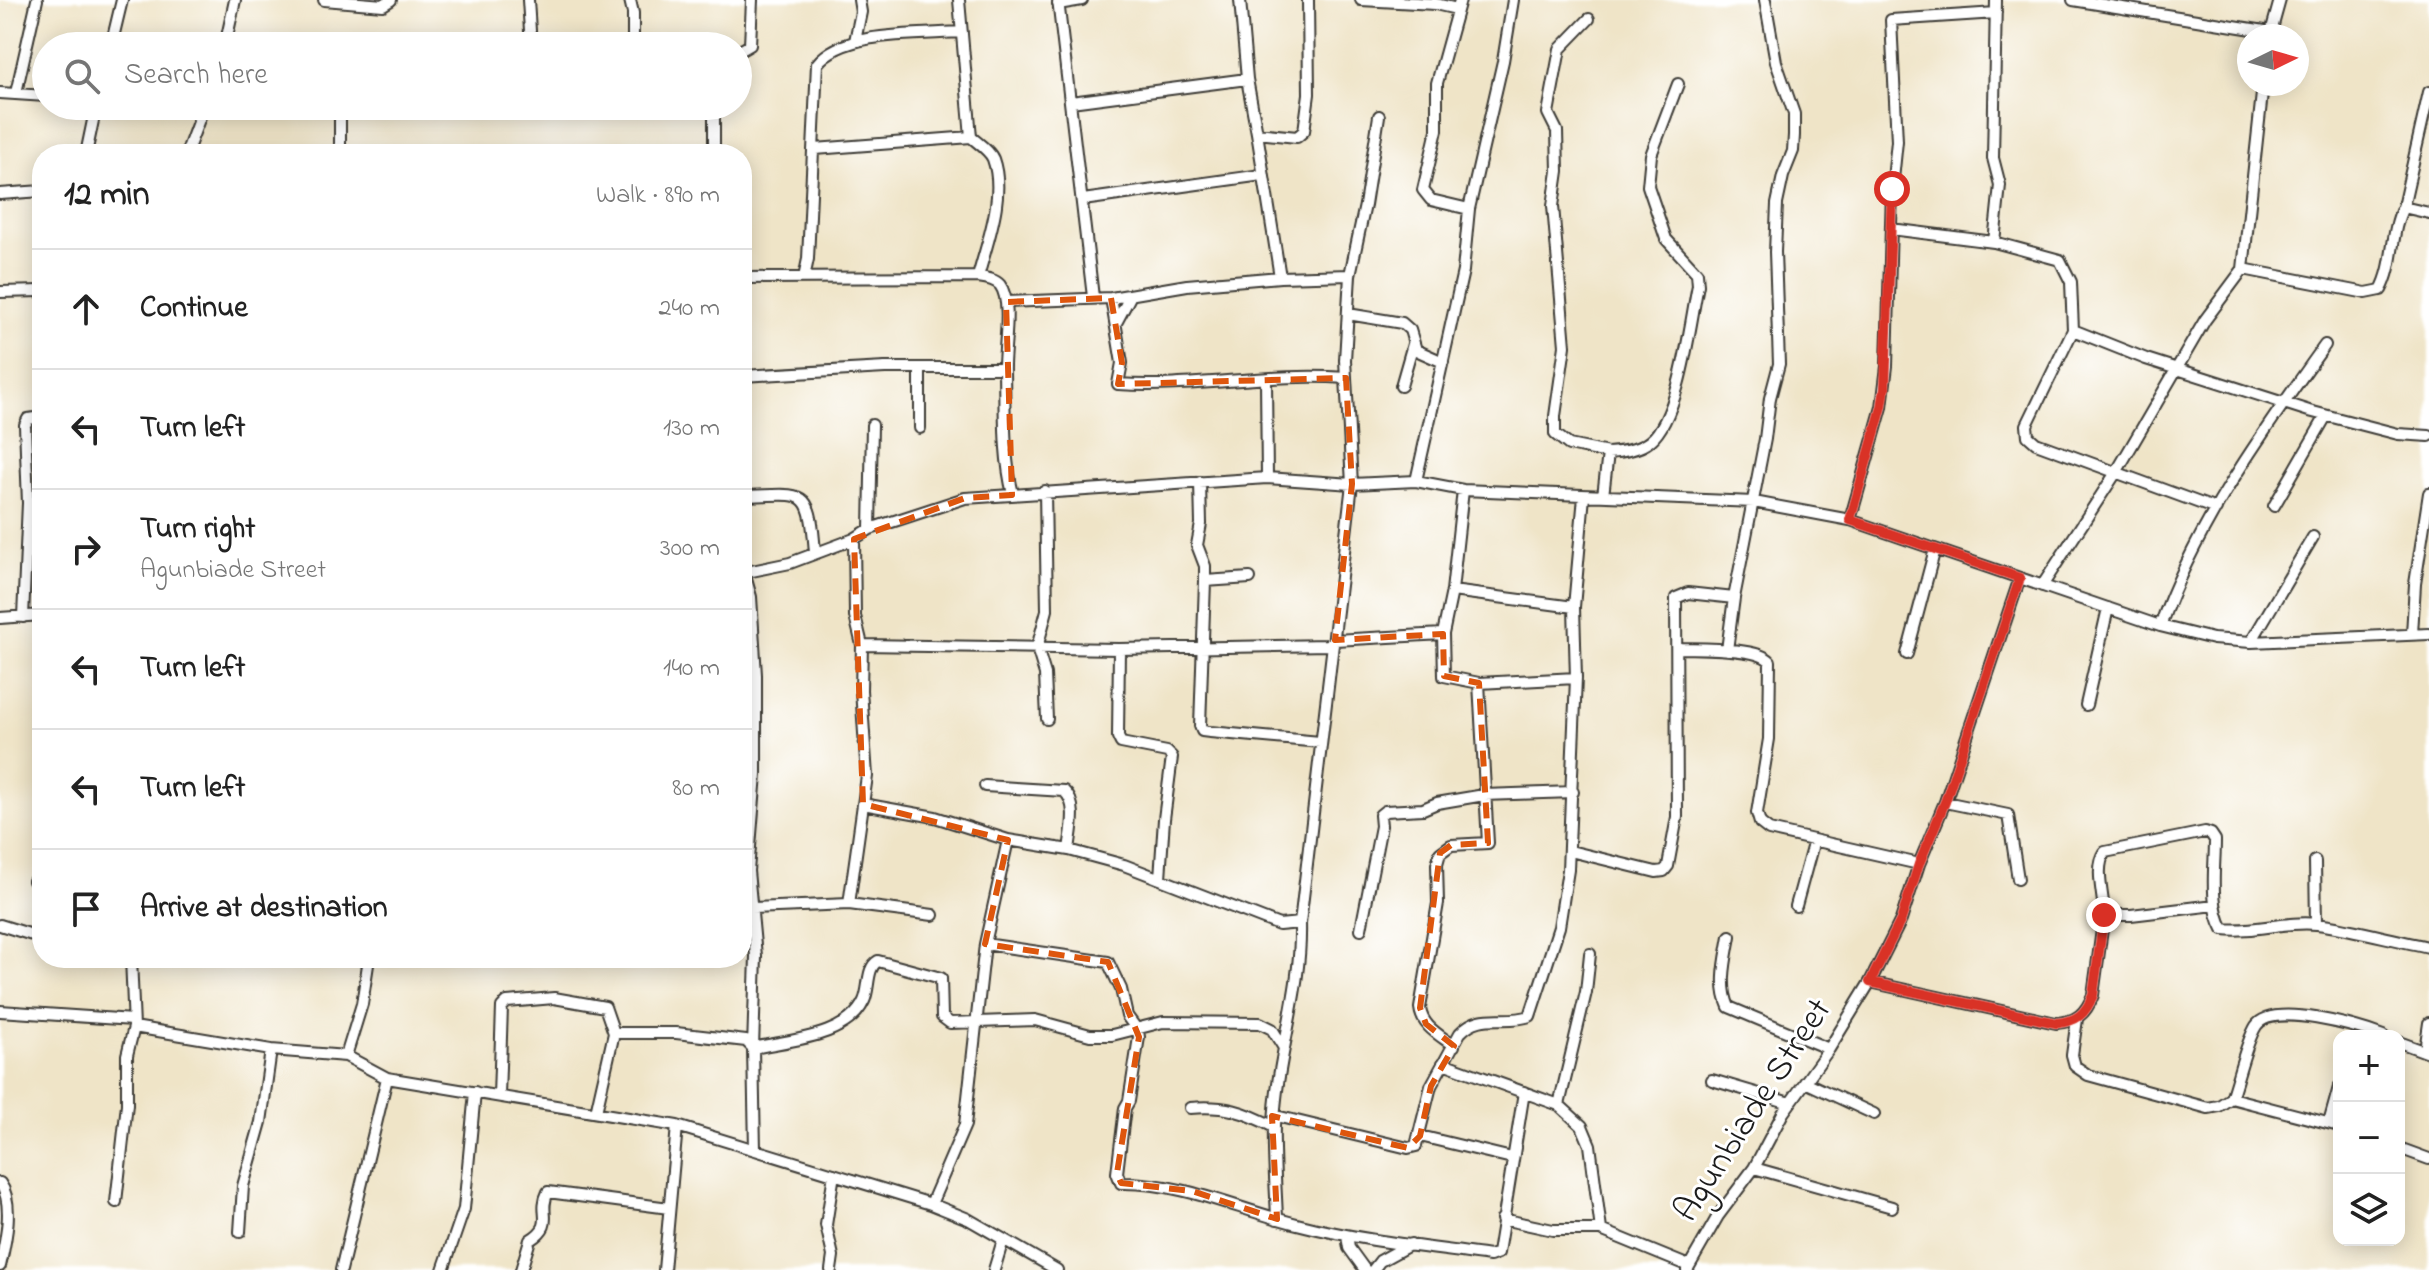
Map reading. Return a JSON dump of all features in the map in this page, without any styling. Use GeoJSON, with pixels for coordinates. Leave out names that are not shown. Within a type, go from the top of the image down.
{"type":"FeatureCollection","features":[{"type":"Feature","properties":{"kind":"street"},"geometry":{"type":"LineString","coordinates":[[16,93],[37,0]]}},
{"type":"Feature","properties":{"kind":"street"},"geometry":{"type":"LineString","coordinates":[[114,32],[122,0]]}},
{"type":"Feature","properties":{"kind":"street"},"geometry":{"type":"LineString","coordinates":[[228,32],[235,0]]}},
{"type":"Feature","properties":{"kind":"street"},"geometry":{"type":"LineString","coordinates":[[324,0],[383,5],[391,0]]}},
{"type":"Feature","properties":{"kind":"street"},"geometry":{"type":"LineString","coordinates":[[528,0],[530,32]]}},
{"type":"Feature","properties":{"kind":"street"},"geometry":{"type":"LineString","coordinates":[[630,0],[633,32]]}},
{"type":"Feature","properties":{"kind":"street"},"geometry":{"type":"LineString","coordinates":[[751,32],[752,0]]}},
{"type":"Feature","properties":{"kind":"street"},"geometry":{"type":"LineString","coordinates":[[855,41],[861,12],[859,0]]}},
{"type":"Feature","properties":{"kind":"street"},"geometry":{"type":"LineString","coordinates":[[959,0],[971,137],[992,156],[997,183],[993,221],[978,277]]}},
{"type":"Feature","properties":{"kind":"street"},"geometry":{"type":"LineString","coordinates":[[1082,0],[1058,2],[1093,297]]}},
{"type":"Feature","properties":{"kind":"street"},"geometry":{"type":"LineString","coordinates":[[1240,0],[1247,79],[1280,277]]}},
{"type":"Feature","properties":{"kind":"street"},"geometry":{"type":"LineString","coordinates":[[1257,133],[1297,137],[1304,131],[1309,94],[1308,0]]}},
{"type":"Feature","properties":{"kind":"street"},"geometry":{"type":"LineString","coordinates":[[1361,0],[1458,4],[1437,83],[1437,130],[1423,190],[1431,200],[1469,209]]}},
{"type":"Feature","properties":{"kind":"street"},"geometry":{"type":"LineString","coordinates":[[1416,481],[1463,271],[1469,209],[1503,61],[1513,0]]}},
{"type":"Feature","properties":{"kind":"street"},"geometry":{"type":"LineString","coordinates":[[1727,650],[1770,398],[1779,364],[1775,252],[1777,204],[1793,151],[1794,135],[1794,114],[1776,62],[1765,0]]}},
{"type":"Feature","properties":{"kind":"street"},"geometry":{"type":"LineString","coordinates":[[1994,242],[2000,185],[1993,158],[1996,0]]}},
{"type":"Feature","properties":{"kind":"street"},"geometry":{"type":"LineString","coordinates":[[2073,0],[2237,28]]}},
{"type":"Feature","properties":{"kind":"street"},"geometry":{"type":"LineString","coordinates":[[2274,24],[2280,0]]}},
{"type":"Feature","properties":{"kind":"street"},"geometry":{"type":"LineString","coordinates":[[1850,520],[1885,388],[1897,141],[1891,20],[1996,13]]}},
{"type":"Feature","properties":{"kind":"street"},"geometry":{"type":"LineString","coordinates":[[1589,19],[1560,49],[1548,113],[1557,131],[1558,171],[1553,206],[1565,346],[1555,434],[1569,445],[1608,453],[1626,452],[1650,441],[1672,410],[1698,285],[1697,273],[1666,239],[1648,186],[1651,155],[1678,84]]}},
{"type":"Feature","properties":{"kind":"street"},"geometry":{"type":"LineString","coordinates":[[804,278],[815,149],[817,64],[832,49],[855,41],[884,36],[962,32]]}},
{"type":"Feature","properties":{"kind":"street"},"geometry":{"type":"LineString","coordinates":[[1071,102],[1247,79]]}},
{"type":"Feature","properties":{"kind":"street"},"geometry":{"type":"LineString","coordinates":[[2243,269],[2366,293],[2381,290],[2388,276],[2396,221],[2403,207],[2429,92]]}},
{"type":"Feature","properties":{"kind":"street"},"geometry":{"type":"LineString","coordinates":[[0,93],[32,95]]}},
{"type":"Feature","properties":{"kind":"street"},"geometry":{"type":"LineString","coordinates":[[2042,586],[2117,471],[2205,320],[2243,269],[2262,96]]}},
{"type":"Feature","properties":{"kind":"street"},"geometry":{"type":"LineString","coordinates":[[1277,1219],[1275,1122],[1301,950],[1300,923],[1352,484],[1346,378],[1350,275],[1379,116]]}},
{"type":"Feature","properties":{"kind":"street"},"geometry":{"type":"LineString","coordinates":[[88,144],[93,120]]}},
{"type":"Feature","properties":{"kind":"street"},"geometry":{"type":"LineString","coordinates":[[190,144],[199,120]]}},
{"type":"Feature","properties":{"kind":"street"},"geometry":{"type":"LineString","coordinates":[[340,120],[340,144]]}},
{"type":"Feature","properties":{"kind":"street"},"geometry":{"type":"LineString","coordinates":[[714,120],[714,144]]}},
{"type":"Feature","properties":{"kind":"street"},"geometry":{"type":"LineString","coordinates":[[815,149],[971,137]]}},
{"type":"Feature","properties":{"kind":"street"},"geometry":{"type":"LineString","coordinates":[[1083,200],[1262,175]]}},
{"type":"Feature","properties":{"kind":"street"},"geometry":{"type":"LineString","coordinates":[[0,194],[32,192]]}},
{"type":"Feature","properties":{"kind":"street"},"geometry":{"type":"LineString","coordinates":[[2403,207],[2429,213]]}},
{"type":"Feature","properties":{"kind":"street"},"geometry":{"type":"LineString","coordinates":[[1891,229],[1994,242],[2060,260],[2071,282],[2073,330],[2027,425],[2028,436],[2036,443],[2216,509]]}},
{"type":"Feature","properties":{"kind":"street"},"geometry":{"type":"LineString","coordinates":[[1006,302],[1111,298],[1187,285],[1350,275]]}},
{"type":"Feature","properties":{"kind":"street"},"geometry":{"type":"LineString","coordinates":[[752,278],[978,277],[991,279],[1000,285],[1006,302],[1004,368],[1008,472],[1013,494]]}},
{"type":"Feature","properties":{"kind":"street"},"geometry":{"type":"LineString","coordinates":[[0,292],[32,291]]}},
{"type":"Feature","properties":{"kind":"street"},"geometry":{"type":"LineString","coordinates":[[1116,323],[1131,295]]}},
{"type":"Feature","properties":{"kind":"street"},"geometry":{"type":"LineString","coordinates":[[1111,298],[1122,363],[1118,384],[1185,386],[1307,375],[1346,378]]}},
{"type":"Feature","properties":{"kind":"street"},"geometry":{"type":"LineString","coordinates":[[1348,314],[1402,323],[1410,330],[1416,350],[1443,362]]}},
{"type":"Feature","properties":{"kind":"street"},"geometry":{"type":"LineString","coordinates":[[2073,330],[2177,369],[2326,416],[2398,434],[2429,436]]}},
{"type":"Feature","properties":{"kind":"street"},"geometry":{"type":"LineString","coordinates":[[1401,386],[1413,344]]}},
{"type":"Feature","properties":{"kind":"street"},"geometry":{"type":"LineString","coordinates":[[2160,626],[2176,581],[2241,466],[2325,345]]}},
{"type":"Feature","properties":{"kind":"street"},"geometry":{"type":"LineString","coordinates":[[752,376],[920,368],[1004,368]]}},
{"type":"Feature","properties":{"kind":"street"},"geometry":{"type":"LineString","coordinates":[[920,368],[920,428]]}},
{"type":"Feature","properties":{"kind":"street"},"geometry":{"type":"LineString","coordinates":[[1266,380],[1267,478]]}},
{"type":"Feature","properties":{"kind":"street"},"geometry":{"type":"LineString","coordinates":[[2274,506],[2326,416]]}},
{"type":"Feature","properties":{"kind":"street"},"geometry":{"type":"LineString","coordinates":[[23,617],[28,503],[25,425],[32,418]]}},
{"type":"Feature","properties":{"kind":"street"},"geometry":{"type":"LineString","coordinates":[[870,529],[872,425]]}},
{"type":"Feature","properties":{"kind":"street"},"geometry":{"type":"LineString","coordinates":[[1603,496],[1608,453]]}},
{"type":"Feature","properties":{"kind":"street"},"geometry":{"type":"LineString","coordinates":[[752,571],[790,563],[854,539],[870,529],[965,498],[1267,478],[1352,484],[1416,481],[1463,490],[1754,502],[1850,520],[2160,626],[2213,639],[2251,642],[2429,634]]}},
{"type":"Feature","properties":{"kind":"street"},"geometry":{"type":"LineString","coordinates":[[1200,482],[1201,524],[1197,545],[1205,566],[1201,647],[1202,731],[1320,742]]}},
{"type":"Feature","properties":{"kind":"street"},"geometry":{"type":"LineString","coordinates":[[1463,490],[1452,591],[1443,634],[1444,676],[1479,683],[1576,678]]}},
{"type":"Feature","properties":{"kind":"street"},"geometry":{"type":"LineString","coordinates":[[1045,491],[1047,610],[1037,648],[1045,674],[1047,719]]}},
{"type":"Feature","properties":{"kind":"street"},"geometry":{"type":"LineString","coordinates":[[2412,634],[2415,584],[2429,493]]}},
{"type":"Feature","properties":{"kind":"street"},"geometry":{"type":"LineString","coordinates":[[752,496],[798,495],[809,504],[815,553]]}},
{"type":"Feature","properties":{"kind":"street"},"geometry":{"type":"LineString","coordinates":[[1190,1108],[1234,1109],[1275,1122],[1408,1148],[1416,1146],[1431,1086],[1467,1026],[1483,1019],[1530,1016],[1559,927],[1570,851],[1576,678],[1574,607],[1584,496]]}},
{"type":"Feature","properties":{"kind":"street"},"geometry":{"type":"LineString","coordinates":[[28,503],[32,503]]}},
{"type":"Feature","properties":{"kind":"street"},"geometry":{"type":"LineString","coordinates":[[2251,642],[2313,537]]}},
{"type":"Feature","properties":{"kind":"street"},"geometry":{"type":"LineString","coordinates":[[849,904],[867,776],[861,690],[862,645],[855,616],[854,539]]}},
{"type":"Feature","properties":{"kind":"street"},"geometry":{"type":"LineString","coordinates":[[1907,654],[1935,549]]}},
{"type":"Feature","properties":{"kind":"street"},"geometry":{"type":"LineString","coordinates":[[1205,581],[1250,578]]}},
{"type":"Feature","properties":{"kind":"street","name":"Agunbiade Street"},"geometry":{"type":"LineString","coordinates":[[1688,1268],[1718,1216],[1754,1168],[1790,1103],[1829,1049],[1870,982],[1901,920],[1919,864],[1945,802],[2020,578]]}},
{"type":"Feature","properties":{"kind":"street"},"geometry":{"type":"LineString","coordinates":[[1452,591],[1574,607]]}},
{"type":"Feature","properties":{"kind":"street"},"geometry":{"type":"LineString","coordinates":[[1570,851],[1656,872],[1664,871],[1668,866],[1677,817],[1676,598],[1688,593],[1734,598]]}},
{"type":"Feature","properties":{"kind":"street"},"geometry":{"type":"LineString","coordinates":[[2086,705],[2108,608]]}},
{"type":"Feature","properties":{"kind":"street"},"geometry":{"type":"LineString","coordinates":[[752,613],[756,675],[756,774],[752,809]]}},
{"type":"Feature","properties":{"kind":"street"},"geometry":{"type":"LineString","coordinates":[[0,618],[32,616]]}},
{"type":"Feature","properties":{"kind":"street"},"geometry":{"type":"LineString","coordinates":[[862,645],[1119,649],[1328,645],[1335,640],[1443,634]]}},
{"type":"Feature","properties":{"kind":"street"},"geometry":{"type":"LineString","coordinates":[[1678,648],[1727,650],[1765,656],[1772,669],[1769,739],[1757,813],[1760,823],[1769,830],[1919,864]]}},
{"type":"Feature","properties":{"kind":"street"},"geometry":{"type":"LineString","coordinates":[[1119,649],[1118,737],[1121,743],[1167,752],[1172,757],[1160,878]]}},
{"type":"Feature","properties":{"kind":"street"},"geometry":{"type":"LineString","coordinates":[[752,675],[756,675]]}},
{"type":"Feature","properties":{"kind":"street"},"geometry":{"type":"LineString","coordinates":[[1454,1046],[1421,1019],[1420,1008],[1438,903],[1437,864],[1440,853],[1451,845],[1488,843],[1479,683]]}},
{"type":"Feature","properties":{"kind":"street"},"geometry":{"type":"LineString","coordinates":[[752,774],[756,774]]}},
{"type":"Feature","properties":{"kind":"street"},"geometry":{"type":"LineString","coordinates":[[985,786],[1064,791],[1071,797],[1073,805],[1069,850]]}},
{"type":"Feature","properties":{"kind":"street"},"geometry":{"type":"LineString","coordinates":[[1361,929],[1381,826],[1380,815],[1385,811],[1423,809],[1437,803],[1484,795],[1573,792]]}},
{"type":"Feature","properties":{"kind":"street"},"geometry":{"type":"LineString","coordinates":[[1945,802],[2008,815],[2018,879]]}},
{"type":"Feature","properties":{"kind":"street"},"geometry":{"type":"LineString","coordinates":[[863,804],[935,817],[1008,840],[1069,850],[1124,865],[1279,925],[1300,923]]}},
{"type":"Feature","properties":{"kind":"street"},"geometry":{"type":"LineString","coordinates":[[2350,1030],[2284,1014],[2269,1016],[2257,1025],[2231,1098],[2219,1106],[2208,1108],[2088,1075],[2075,1066],[2072,1055],[2077,1019],[2088,1007],[2093,995],[2104,915],[2100,860],[2105,852],[2205,832],[2215,840],[2216,917],[2223,929],[2316,924],[2429,947]]}},
{"type":"Feature","properties":{"kind":"street"},"geometry":{"type":"LineString","coordinates":[[931,1204],[965,1125],[985,944],[1008,840]]}},
{"type":"Feature","properties":{"kind":"street"},"geometry":{"type":"LineString","coordinates":[[1796,906],[1814,840]]}},
{"type":"Feature","properties":{"kind":"street"},"geometry":{"type":"LineString","coordinates":[[2315,861],[2316,924]]}},
{"type":"Feature","properties":{"kind":"street"},"geometry":{"type":"LineString","coordinates":[[755,1150],[753,1048],[756,956],[752,908],[849,904],[933,915]]}},
{"type":"Feature","properties":{"kind":"street"},"geometry":{"type":"LineString","coordinates":[[2104,915],[2131,915],[2215,905]]}},
{"type":"Feature","properties":{"kind":"street"},"geometry":{"type":"LineString","coordinates":[[0,925],[32,935]]}},
{"type":"Feature","properties":{"kind":"street"},"geometry":{"type":"LineString","coordinates":[[1730,936],[1724,974],[1724,993],[1729,1007],[1829,1049]]}},
{"type":"Feature","properties":{"kind":"street"},"geometry":{"type":"LineString","coordinates":[[985,944],[1108,962],[1121,989],[1127,1016],[1138,1031],[1117,1173],[1121,1183],[1192,1191],[1277,1219],[1347,1236],[1490,1256],[1498,1253],[1500,1245],[1524,1092]]}},
{"type":"Feature","properties":{"kind":"street"},"geometry":{"type":"LineString","coordinates":[[1559,1105],[1586,992],[1590,954]]}},
{"type":"Feature","properties":{"kind":"street"},"geometry":{"type":"LineString","coordinates":[[753,1048],[818,1033],[848,1021],[866,998],[872,967],[878,961],[941,978],[942,1017],[945,1021],[1035,1020],[1090,1035],[1138,1031],[1163,1022],[1260,1023],[1272,1029],[1284,1048]]}},
{"type":"Feature","properties":{"kind":"street"},"geometry":{"type":"LineString","coordinates":[[116,1202],[127,1104],[127,1055],[134,1024],[131,968]]}},
{"type":"Feature","properties":{"kind":"street"},"geometry":{"type":"LineString","coordinates":[[346,1056],[362,1004],[367,968]]}},
{"type":"Feature","properties":{"kind":"street"},"geometry":{"type":"LineString","coordinates":[[1870,982],[2056,1023],[2077,1019]]}},
{"type":"Feature","properties":{"kind":"street"},"geometry":{"type":"LineString","coordinates":[[499,1096],[502,1007],[507,1002],[554,998],[605,1007],[614,1033],[596,1112]]}},
{"type":"Feature","properties":{"kind":"street"},"geometry":{"type":"LineString","coordinates":[[0,1011],[134,1024],[271,1050],[346,1056],[387,1078],[677,1126],[931,1204],[968,1219],[1057,1270]]}},
{"type":"Feature","properties":{"kind":"street"},"geometry":{"type":"LineString","coordinates":[[2405,1044],[2427,1052],[2429,1023]]}},
{"type":"Feature","properties":{"kind":"street"},"geometry":{"type":"LineString","coordinates":[[614,1033],[676,1033],[746,1041],[753,1048]]}},
{"type":"Feature","properties":{"kind":"street"},"geometry":{"type":"LineString","coordinates":[[240,1232],[243,1186],[261,1122],[271,1050]]}},
{"type":"Feature","properties":{"kind":"street"},"geometry":{"type":"LineString","coordinates":[[1443,1063],[1559,1105],[1587,1134],[1601,1230]]}},
{"type":"Feature","properties":{"kind":"street"},"geometry":{"type":"LineString","coordinates":[[341,1270],[387,1078]]}},
{"type":"Feature","properties":{"kind":"street"},"geometry":{"type":"LineString","coordinates":[[1712,1080],[1790,1103]]}},
{"type":"Feature","properties":{"kind":"street"},"geometry":{"type":"LineString","coordinates":[[1805,1082],[1874,1114]]}},
{"type":"Feature","properties":{"kind":"street"},"geometry":{"type":"LineString","coordinates":[[443,1270],[464,1209],[475,1092]]}},
{"type":"Feature","properties":{"kind":"street"},"geometry":{"type":"LineString","coordinates":[[2231,1098],[2333,1125]]}},
{"type":"Feature","properties":{"kind":"street"},"geometry":{"type":"LineString","coordinates":[[664,1270],[677,1126]]}},
{"type":"Feature","properties":{"kind":"street"},"geometry":{"type":"LineString","coordinates":[[1420,1136],[1512,1158]]}},
{"type":"Feature","properties":{"kind":"street"},"geometry":{"type":"LineString","coordinates":[[2405,1150],[2429,1159]]}},
{"type":"Feature","properties":{"kind":"street"},"geometry":{"type":"LineString","coordinates":[[1754,1168],[1892,1207]]}},
{"type":"Feature","properties":{"kind":"street"},"geometry":{"type":"LineString","coordinates":[[831,1270],[833,1256],[826,1225],[834,1174]]}},
{"type":"Feature","properties":{"kind":"street"},"geometry":{"type":"LineString","coordinates":[[0,1183],[5,1189],[8,1234],[0,1266]]}},
{"type":"Feature","properties":{"kind":"street"},"geometry":{"type":"LineString","coordinates":[[521,1270],[530,1240],[542,1233],[546,1226],[545,1199],[548,1192],[669,1208]]}},
{"type":"Feature","properties":{"kind":"street"},"geometry":{"type":"LineString","coordinates":[[1502,1219],[1553,1230],[1601,1230],[1688,1268]]}},
{"type":"Feature","properties":{"kind":"street"},"geometry":{"type":"LineString","coordinates":[[1347,1236],[1349,1248],[1365,1270]]}},
{"type":"Feature","properties":{"kind":"street"},"geometry":{"type":"LineString","coordinates":[[994,1270],[1003,1240]]}},
{"type":"Feature","properties":{"kind":"street"},"geometry":{"type":"LineString","coordinates":[[1373,1270],[1380,1261],[1411,1244]]}},
{"type":"Feature","properties":{"kind":"highlighted area"},"geometry":{"type":"Polygon","coordinates":[[[1111,298],[1122,363],[1118,384],[1346,378],[1352,484],[1335,640],[1443,634],[1444,676],[1479,683],[1488,843],[1451,845],[1440,853],[1420,1008],[1426,1024],[1454,1046],[1431,1086],[1420,1136],[1408,1148],[1272,1116],[1277,1219],[1192,1191],[1121,1183],[1117,1173],[1139,1037],[1108,962],[985,944],[1008,840],[863,804],[854,539],[965,498],[1012,495],[1006,302],[1111,298]]]}},
{"type":"Feature","properties":{"kind":"route"},"geometry":{"type":"LineString","coordinates":[[1892,189],[1885,388],[1850,520],[2020,578],[1945,802],[1919,864],[1901,920],[1870,982],[2056,1023],[2068,1022],[2077,1019],[2088,1007],[2093,995],[2104,915]]}}]}
